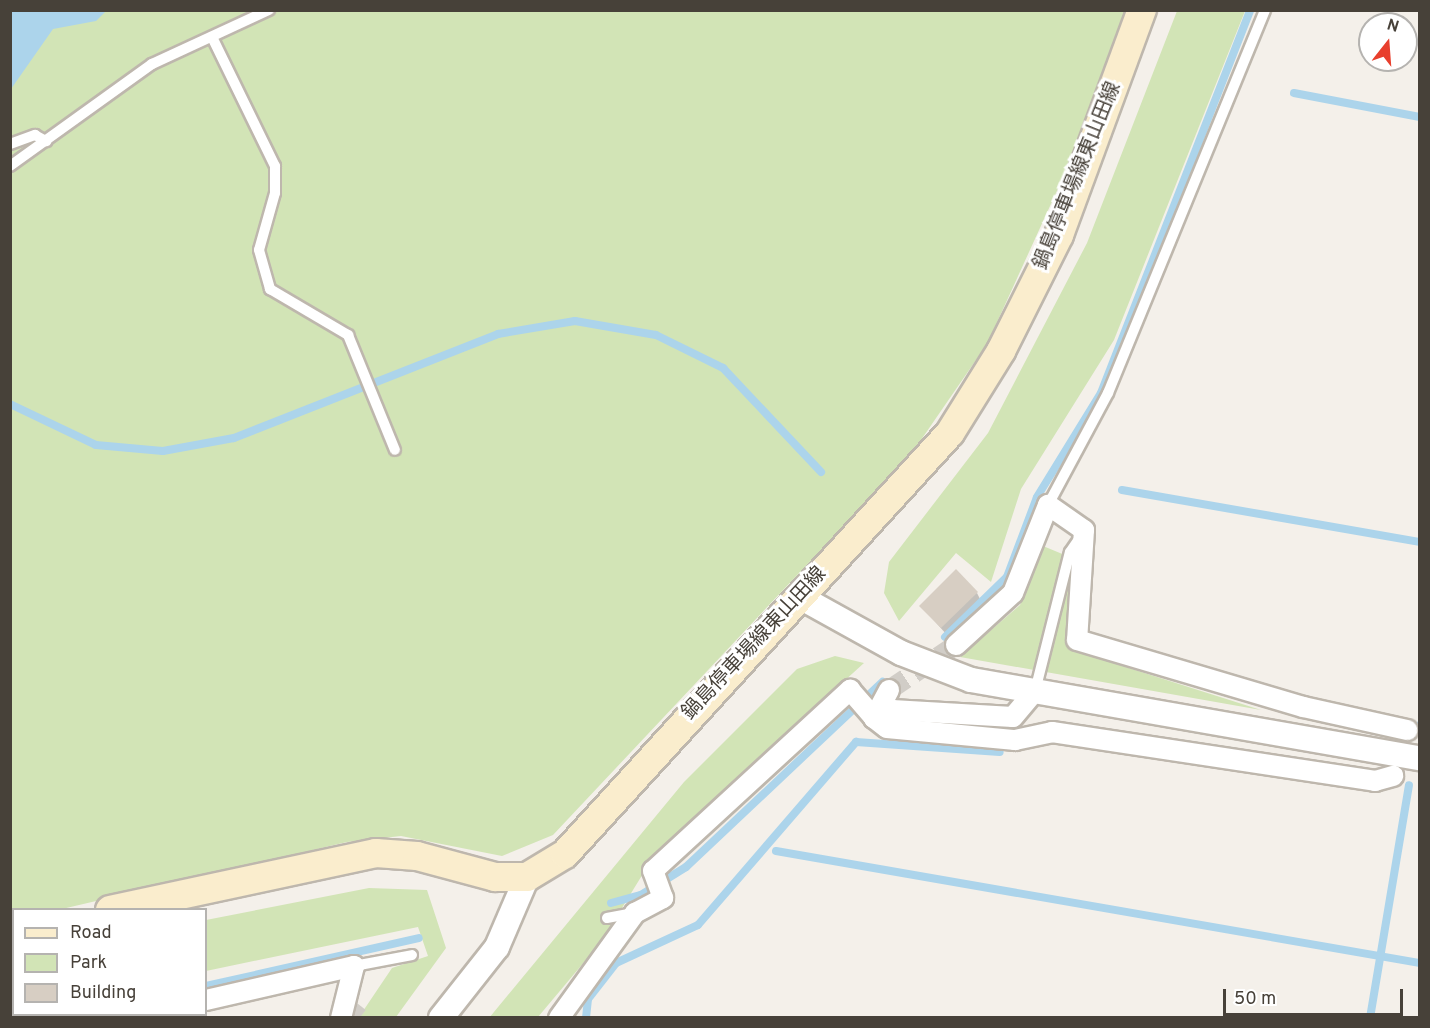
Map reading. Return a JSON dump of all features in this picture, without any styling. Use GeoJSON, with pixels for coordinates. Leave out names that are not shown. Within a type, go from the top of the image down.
{"type":"FeatureCollection","features":[{"type":"Feature","properties":{"kind":"main road","name":"鍋島停車場線東山田線"},"geometry":{"type":"LineString","coordinates":[[527,877],[565,855],[950,433],[1001,351],[1059,235],[1142,10]]}},
{"type":"Feature","properties":{"kind":"main road"},"geometry":{"type":"LineString","coordinates":[[115,908],[376,853],[417,856],[495,877],[527,877]]}},
{"type":"Feature","properties":{"kind":"street"},"geometry":{"type":"LineString","coordinates":[[956,645],[1013,593],[1048,506],[1084,530],[1077,640],[1303,707],[1407,730]]}},
{"type":"Feature","properties":{"kind":"street"},"geometry":{"type":"LineString","coordinates":[[800,597],[901,653],[971,680],[1419,758]]}},
{"type":"Feature","properties":{"kind":"street"},"geometry":{"type":"LineString","coordinates":[[559,1017],[636,913],[663,898],[653,871],[850,690],[871,715],[887,728],[1015,740],[1052,732],[1375,781],[1393,776]]}},
{"type":"Feature","properties":{"kind":"street"},"geometry":{"type":"LineString","coordinates":[[871,715],[889,690]]}},
{"type":"Feature","properties":{"kind":"street"},"geometry":{"type":"LineString","coordinates":[[871,715],[892,710],[1012,717],[1035,691]]}},
{"type":"Feature","properties":{"kind":"street"},"geometry":{"type":"LineString","coordinates":[[441,1017],[497,947],[527,877]]}},
{"type":"Feature","properties":{"kind":"street"},"geometry":{"type":"LineString","coordinates":[[207,999],[354,966],[340,1017]]}},
{"type":"Feature","properties":{"kind":"lane"},"geometry":{"type":"LineString","coordinates":[[10,166],[152,64],[269,10]]}},
{"type":"Feature","properties":{"kind":"lane"},"geometry":{"type":"LineString","coordinates":[[1048,506],[1108,393],[1265,10]]}},
{"type":"Feature","properties":{"kind":"lane"},"geometry":{"type":"LineString","coordinates":[[212,37],[275,166],[275,193],[260,250],[270,289],[348,335],[357,352],[395,450]]}},
{"type":"Feature","properties":{"kind":"lane"},"geometry":{"type":"LineString","coordinates":[[10,144],[35,135],[46,141]]}},
{"type":"Feature","properties":{"kind":"lane"},"geometry":{"type":"LineString","coordinates":[[1035,691],[1070,552],[1084,530]]}},
{"type":"Feature","properties":{"kind":"lane"},"geometry":{"type":"LineString","coordinates":[[607,918],[636,913]]}},
{"type":"Feature","properties":{"kind":"lane"},"geometry":{"type":"LineString","coordinates":[[354,966],[412,954]]}},
{"type":"Feature","properties":{"kind":"green space"},"geometry":{"type":"Polygon","coordinates":[[[11,11],[1127,11],[1061,182],[987,344],[912,453],[553,835],[502,856],[401,836],[347,842],[66,908],[12,908],[11,924],[11,11]]]}},
{"type":"Feature","properties":{"kind":"green space"},"geometry":{"type":"Polygon","coordinates":[[[1177,11],[1245,11],[1114,340],[1021,489],[991,582],[956,553],[899,621],[884,593],[889,562],[988,433],[1087,243],[1177,11]]]}},
{"type":"Feature","properties":{"kind":"green space"},"geometry":{"type":"Polygon","coordinates":[[[1043,546],[1072,558],[1072,650],[1261,710],[960,657],[1020,605],[1043,546]]]}},
{"type":"Feature","properties":{"kind":"green space"},"geometry":{"type":"Polygon","coordinates":[[[835,656],[864,663],[657,851],[601,942],[538,1017],[489,1018],[684,782],[797,669],[835,656]]]}},
{"type":"Feature","properties":{"kind":"green space"},"geometry":{"type":"Polygon","coordinates":[[[369,888],[427,890],[446,948],[396,1017],[359,1017],[392,968],[428,956],[418,927],[207,971],[207,920],[369,888]]]}},
{"type":"Feature","properties":{"kind":"water"},"geometry":{"type":"Polygon","coordinates":[[[11,10],[106,11],[96,21],[53,29],[11,89],[11,10]]]}},
{"type":"Feature","properties":{"kind":"building"},"geometry":{"type":"Polygon","coordinates":[[[956,569],[978,592],[941,628],[919,606],[956,569]]]}},
{"type":"Feature","properties":{"kind":"waterway"},"geometry":{"type":"LineString","coordinates":[[945,637],[1007,577],[1037,497],[1101,393],[1250,10]]}},
{"type":"Feature","properties":{"kind":"waterway"},"geometry":{"type":"LineString","coordinates":[[1294,93],[1420,117]]}},
{"type":"Feature","properties":{"kind":"waterway"},"geometry":{"type":"LineString","coordinates":[[10,404],[96,445],[163,451],[234,438],[498,334],[575,321],[656,335],[723,368],[821,472]]}},
{"type":"Feature","properties":{"kind":"waterway"},"geometry":{"type":"LineString","coordinates":[[1122,490],[1420,542]]}},
{"type":"Feature","properties":{"kind":"waterway"},"geometry":{"type":"LineString","coordinates":[[611,903],[641,895],[686,867],[882,682]]}},
{"type":"Feature","properties":{"kind":"waterway"},"geometry":{"type":"LineString","coordinates":[[1420,725],[1420,732]]}},
{"type":"Feature","properties":{"kind":"waterway"},"geometry":{"type":"LineString","coordinates":[[586,1018],[588,999],[616,963],[698,925],[856,742],[1000,752]]}},
{"type":"Feature","properties":{"kind":"waterway"},"geometry":{"type":"LineString","coordinates":[[1370,1018],[1409,785]]}},
{"type":"Feature","properties":{"kind":"waterway"},"geometry":{"type":"LineString","coordinates":[[776,851],[1420,963]]}},
{"type":"Feature","properties":{"kind":"waterway"},"geometry":{"type":"LineString","coordinates":[[207,986],[419,938]]}},
{"type":"Feature","properties":{"kind":"waterway"},"geometry":{"type":"LineString","coordinates":[[76,1018],[80,1016]]}},
{"type":"Feature","properties":{"kind":"tunnel"},"geometry":{"type":"LineString","coordinates":[[889,690],[956,645]]}},
{"type":"Feature","properties":{"kind":"tunnel"},"geometry":{"type":"LineString","coordinates":[[347,1008],[360,1018]]}}]}
